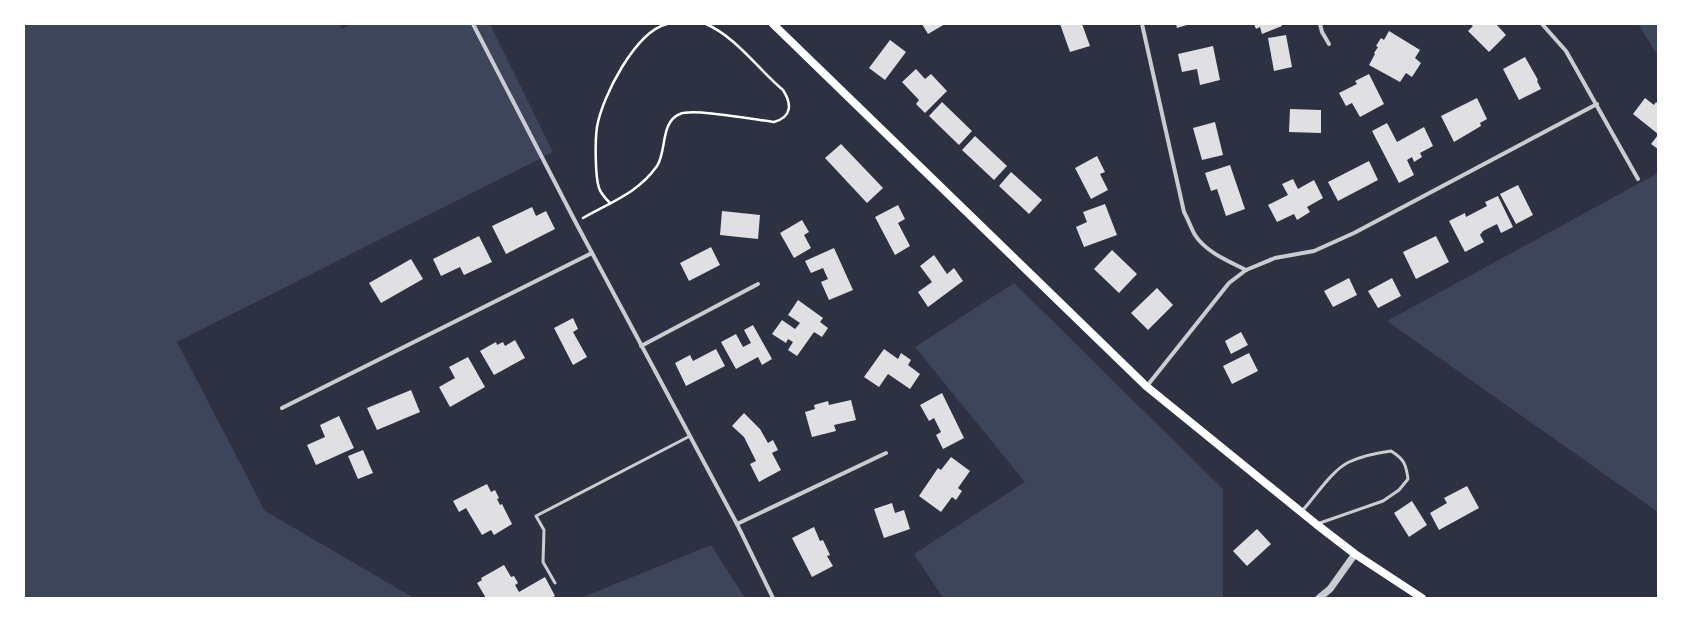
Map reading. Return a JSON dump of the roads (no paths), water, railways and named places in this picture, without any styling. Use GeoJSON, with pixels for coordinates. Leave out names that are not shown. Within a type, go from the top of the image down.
{"type":"FeatureCollection","features":[{"type":"Feature","properties":{"kind":"main road"},"geometry":{"type":"LineString","coordinates":[[773,24],[1146,386],[1301,513],[1355,554],[1422,598]]}},
{"type":"Feature","properties":{"kind":"street"},"geometry":{"type":"LineString","coordinates":[[473,24],[641,346],[737,524],[773,598]]}},
{"type":"Feature","properties":{"kind":"street"},"geometry":{"type":"LineString","coordinates":[[1142,24],[1184,212],[1195,234],[1204,246],[1221,258],[1246,270]]}},
{"type":"Feature","properties":{"kind":"street"},"geometry":{"type":"LineString","coordinates":[[1320,24],[1322,32],[1329,44]]}},
{"type":"Feature","properties":{"kind":"street"},"geometry":{"type":"LineString","coordinates":[[1542,24],[1566,51],[1638,179]]}},
{"type":"Feature","properties":{"kind":"street"},"geometry":{"type":"LineString","coordinates":[[1146,386],[1229,283],[1246,270],[1275,258],[1314,251],[1354,233],[1597,104]]}},
{"type":"Feature","properties":{"kind":"street"},"geometry":{"type":"LineString","coordinates":[[282,408],[592,253]]}},
{"type":"Feature","properties":{"kind":"street"},"geometry":{"type":"LineString","coordinates":[[641,346],[758,284]]}},
{"type":"Feature","properties":{"kind":"street"},"geometry":{"type":"LineString","coordinates":[[737,524],[886,453]]}},
{"type":"Feature","properties":{"kind":"street"},"geometry":{"type":"LineString","coordinates":[[1319,598],[1330,590],[1355,554]]}},
{"type":"Feature","properties":{"kind":"lane"},"geometry":{"type":"LineString","coordinates":[[555,583],[543,562],[544,530],[536,516],[690,436]]}},
{"type":"Feature","properties":{"kind":"lane"},"geometry":{"type":"LineString","coordinates":[[1301,513],[1333,474],[1347,463],[1366,456],[1391,450],[1400,457],[1406,465],[1408,479],[1399,490],[1383,501],[1316,524]]}}]}
